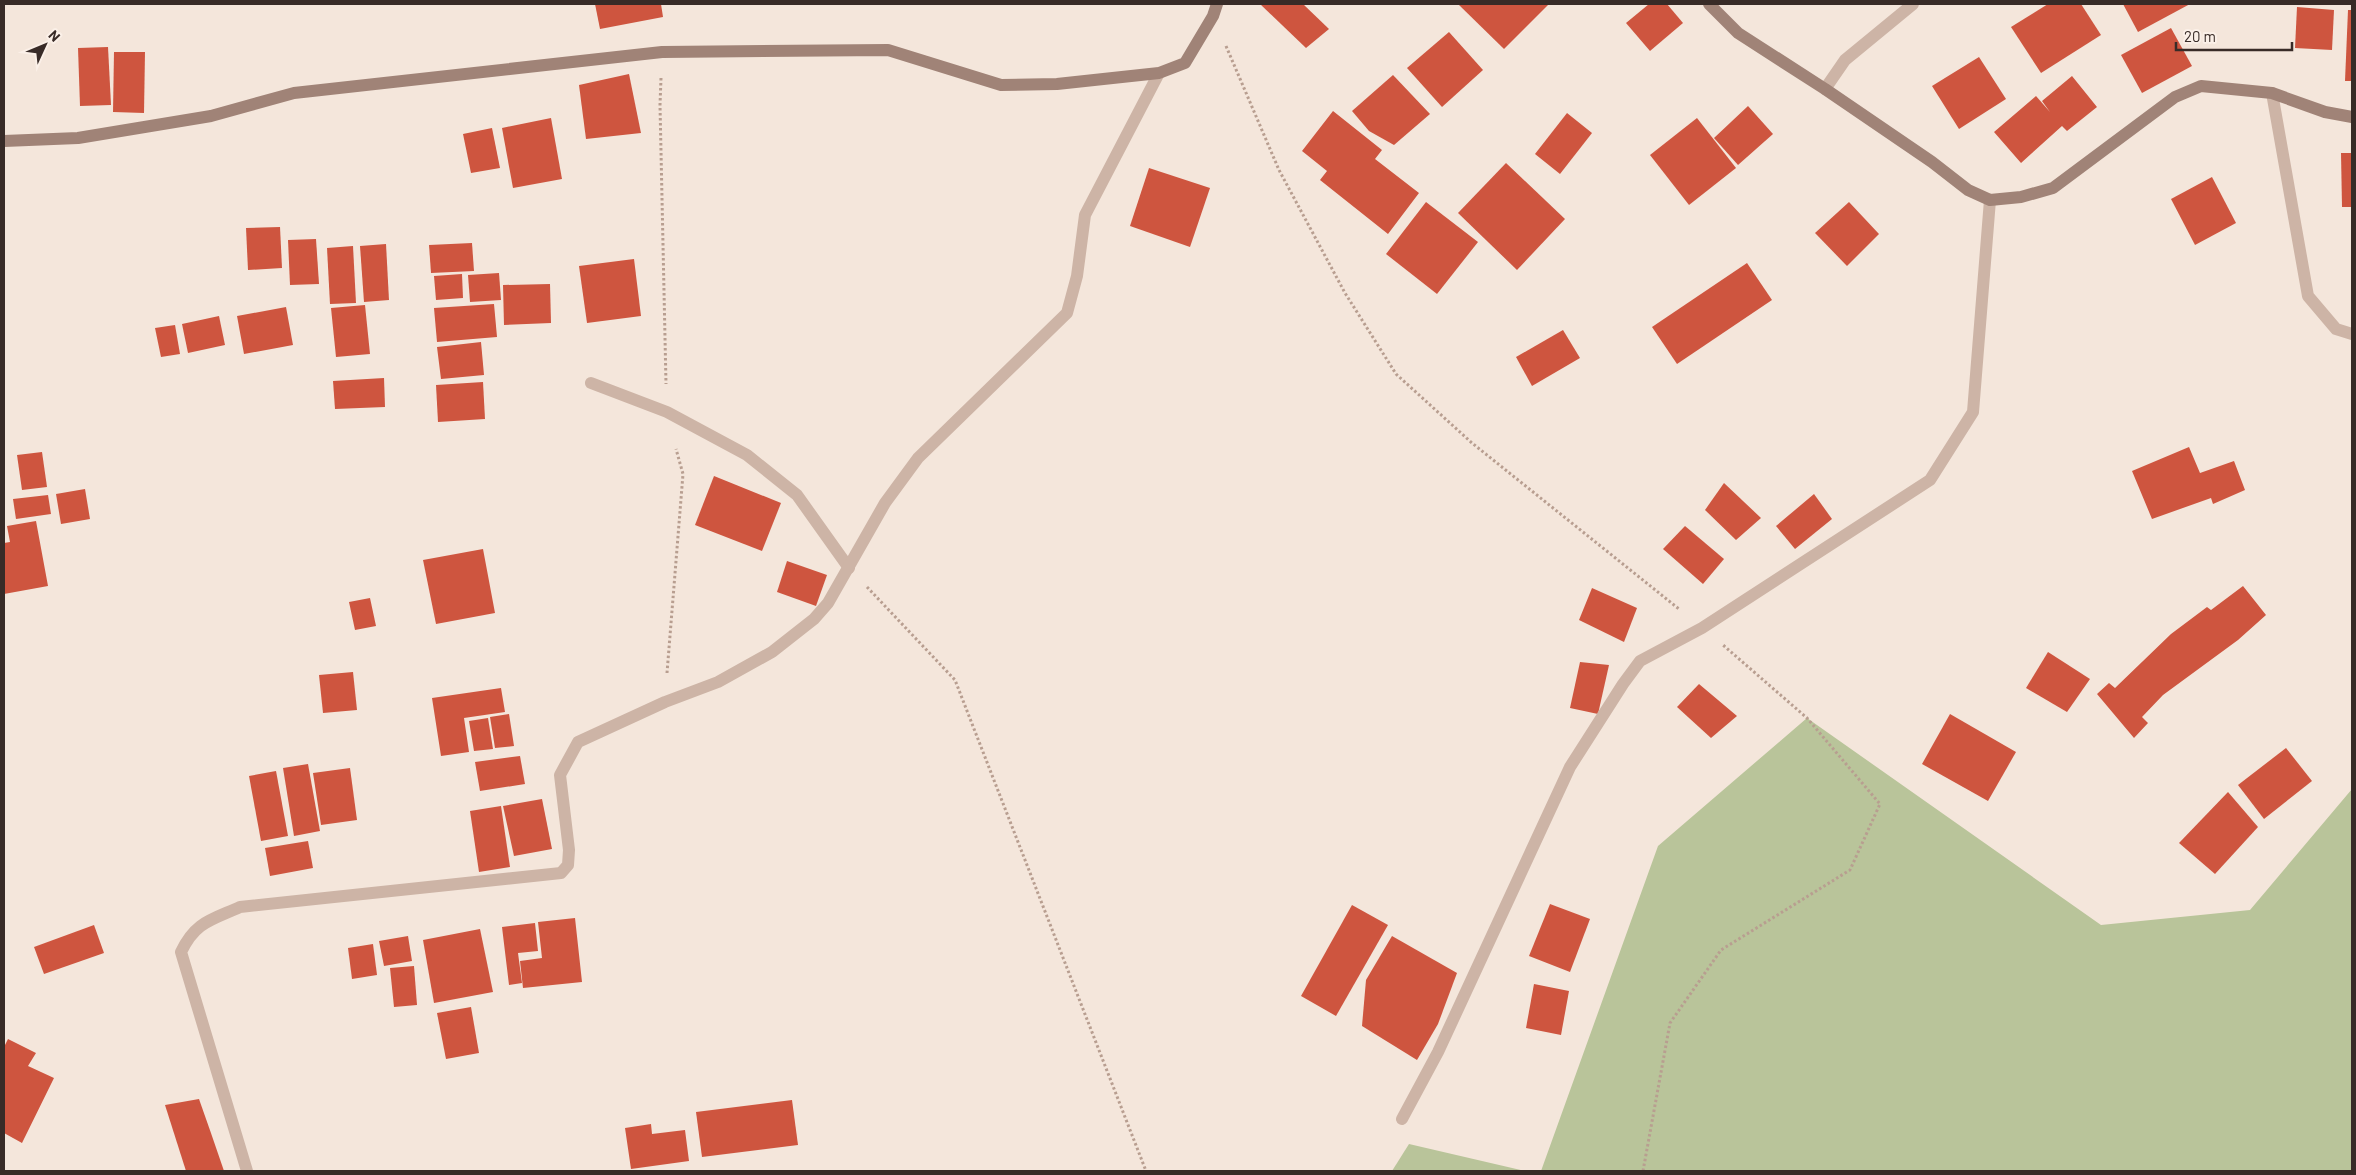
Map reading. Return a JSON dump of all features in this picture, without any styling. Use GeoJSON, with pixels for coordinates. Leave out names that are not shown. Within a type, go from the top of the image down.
{"type":"FeatureCollection","features":[{"type":"Feature","properties":{"kind":"main road"},"geometry":{"type":"LineString","coordinates":[[1709,4],[1738,33],[1825,89],[1932,162],[1968,190],[1990,200],[2022,197],[2053,188],[2175,97],[2201,86],[2272,93],[2324,112],[2352,117]]}},
{"type":"Feature","properties":{"kind":"main road"},"geometry":{"type":"LineString","coordinates":[[4,141],[78,138],[211,116],[294,93],[662,52],[888,50],[1000,85],[1057,84],[1159,73],[1185,63],[1215,10]]}},
{"type":"Feature","properties":{"kind":"street"},"geometry":{"type":"LineString","coordinates":[[1825,89],[1845,60],[1913,4]]}},
{"type":"Feature","properties":{"kind":"street"},"geometry":{"type":"LineString","coordinates":[[247,1171],[181,952],[189,935],[205,922],[240,907],[561,873],[568,865],[569,850],[560,775],[578,742],[665,702],[718,682],[772,652],[814,619],[828,603],[850,568],[885,502],[918,458],[1067,313],[1077,276],[1085,215],[1159,73]]}},
{"type":"Feature","properties":{"kind":"street"},"geometry":{"type":"LineString","coordinates":[[2272,93],[2308,296],[2336,329],[2352,334]]}},
{"type":"Feature","properties":{"kind":"street"},"geometry":{"type":"LineString","coordinates":[[1402,1119],[1438,1052],[1570,767],[1623,684],[1640,661],[1702,628],[1930,480],[1973,412],[1990,200]]}},
{"type":"Feature","properties":{"kind":"street"},"geometry":{"type":"LineString","coordinates":[[591,383],[667,412],[747,455],[797,495],[850,568]]}},
{"type":"Feature","properties":{"kind":"path"},"geometry":{"type":"LineString","coordinates":[[1215,10],[1279,170],[1345,293],[1396,374],[1472,443],[1702,628],[1807,718],[1880,804],[1850,870],[1721,950],[1670,1023],[1643,1171]]}},
{"type":"Feature","properties":{"kind":"path"},"geometry":{"type":"LineString","coordinates":[[662,52],[660,106],[667,412],[683,474],[665,702]]}},
{"type":"Feature","properties":{"kind":"path"},"geometry":{"type":"LineString","coordinates":[[850,568],[955,680],[1146,1171]]}},
{"type":"Feature","properties":{"kind":"green space"},"geometry":{"type":"Polygon","coordinates":[[[1807,718],[2101,925],[2250,910],[2352,789],[2352,1171],[1541,1171],[1658,846],[1807,718]]]}},
{"type":"Feature","properties":{"kind":"green space"},"geometry":{"type":"Polygon","coordinates":[[[1409,1144],[1525,1171],[1392,1171],[1409,1144]]]}},
{"type":"Feature","properties":{"kind":"building"},"geometry":{"type":"Polygon","coordinates":[[[595,4],[661,4],[663,17],[600,29],[595,4]]]}},
{"type":"Feature","properties":{"kind":"building"},"geometry":{"type":"Polygon","coordinates":[[[1260,4],[1303,4],[1329,29],[1306,48],[1260,4]]]}},
{"type":"Feature","properties":{"kind":"building"},"geometry":{"type":"Polygon","coordinates":[[[1458,4],[1546,4],[1548,5],[1504,49],[1458,4]]]}},
{"type":"Feature","properties":{"kind":"building"},"geometry":{"type":"Polygon","coordinates":[[[1649,4],[1667,4],[1683,23],[1650,51],[1626,23],[1649,4]]]}},
{"type":"Feature","properties":{"kind":"building"},"geometry":{"type":"Polygon","coordinates":[[[2048,4],[2081,4],[2101,35],[2041,73],[2011,27],[2048,4]]]}},
{"type":"Feature","properties":{"kind":"building"},"geometry":{"type":"Polygon","coordinates":[[[2123,4],[2190,4],[2138,32],[2123,4]]]}},
{"type":"Feature","properties":{"kind":"building"},"geometry":{"type":"Polygon","coordinates":[[[2297,7],[2334,10],[2332,50],[2295,48],[2297,7]]]}},
{"type":"Feature","properties":{"kind":"building"},"geometry":{"type":"Polygon","coordinates":[[[2348,10],[2352,10],[2352,81],[2345,81],[2348,10]]]}},
{"type":"Feature","properties":{"kind":"building"},"geometry":{"type":"Polygon","coordinates":[[[2171,28],[2192,66],[2142,93],[2121,55],[2171,28]]]}},
{"type":"Feature","properties":{"kind":"building"},"geometry":{"type":"Polygon","coordinates":[[[1449,32],[1483,70],[1442,107],[1407,68],[1449,32]]]}},
{"type":"Feature","properties":{"kind":"building"},"geometry":{"type":"Polygon","coordinates":[[[108,47],[111,105],[80,106],[78,48],[108,47]]]}},
{"type":"Feature","properties":{"kind":"building"},"geometry":{"type":"Polygon","coordinates":[[[114,52],[145,52],[144,113],[113,112],[114,52]]]}},
{"type":"Feature","properties":{"kind":"building"},"geometry":{"type":"Polygon","coordinates":[[[1979,57],[2006,99],[1959,129],[1932,86],[1979,57]]]}},
{"type":"Feature","properties":{"kind":"building"},"geometry":{"type":"Polygon","coordinates":[[[629,74],[641,133],[586,139],[579,85],[629,74]]]}},
{"type":"Feature","properties":{"kind":"building"},"geometry":{"type":"Polygon","coordinates":[[[1393,75],[1430,114],[1394,145],[1369,131],[1352,111],[1393,75]]]}},
{"type":"Feature","properties":{"kind":"building"},"geometry":{"type":"Polygon","coordinates":[[[2072,76],[2097,107],[2067,131],[2062,126],[2021,163],[1994,132],[2036,96],[2050,112],[2042,101],[2072,76]]]}},
{"type":"Feature","properties":{"kind":"building"},"geometry":{"type":"Polygon","coordinates":[[[1748,106],[1773,134],[1738,165],[1714,138],[1748,106]]]}},
{"type":"Feature","properties":{"kind":"building"},"geometry":{"type":"Polygon","coordinates":[[[1333,111],[1382,150],[1375,159],[1419,193],[1388,234],[1320,180],[1327,171],[1302,151],[1333,111]]]}},
{"type":"Feature","properties":{"kind":"building"},"geometry":{"type":"Polygon","coordinates":[[[1567,113],[1592,133],[1560,174],[1535,154],[1567,113]]]}},
{"type":"Feature","properties":{"kind":"building"},"geometry":{"type":"Polygon","coordinates":[[[551,118],[562,179],[513,188],[502,128],[551,118]]]}},
{"type":"Feature","properties":{"kind":"building"},"geometry":{"type":"Polygon","coordinates":[[[1697,118],[1736,168],[1689,205],[1650,155],[1697,118]]]}},
{"type":"Feature","properties":{"kind":"building"},"geometry":{"type":"Polygon","coordinates":[[[492,128],[500,168],[471,173],[463,134],[492,128]]]}},
{"type":"Feature","properties":{"kind":"building"},"geometry":{"type":"Polygon","coordinates":[[[2341,153],[2352,153],[2352,207],[2342,207],[2341,153]]]}},
{"type":"Feature","properties":{"kind":"building"},"geometry":{"type":"Polygon","coordinates":[[[1506,163],[1565,219],[1517,270],[1458,213],[1506,163]]]}},
{"type":"Feature","properties":{"kind":"building"},"geometry":{"type":"Polygon","coordinates":[[[1149,168],[1210,188],[1190,247],[1130,226],[1149,168]]]}},
{"type":"Feature","properties":{"kind":"building"},"geometry":{"type":"Polygon","coordinates":[[[2212,177],[2236,223],[2195,245],[2171,199],[2212,177]]]}},
{"type":"Feature","properties":{"kind":"building"},"geometry":{"type":"Polygon","coordinates":[[[1426,202],[1478,242],[1437,294],[1386,254],[1426,202]]]}},
{"type":"Feature","properties":{"kind":"building"},"geometry":{"type":"Polygon","coordinates":[[[1849,202],[1879,234],[1847,266],[1815,233],[1849,202]]]}},
{"type":"Feature","properties":{"kind":"building"},"geometry":{"type":"Polygon","coordinates":[[[280,227],[282,268],[248,270],[246,228],[280,227]]]}},
{"type":"Feature","properties":{"kind":"building"},"geometry":{"type":"Polygon","coordinates":[[[316,239],[319,284],[290,285],[288,240],[316,239]]]}},
{"type":"Feature","properties":{"kind":"building"},"geometry":{"type":"Polygon","coordinates":[[[472,243],[474,271],[431,273],[429,245],[472,243]]]}},
{"type":"Feature","properties":{"kind":"building"},"geometry":{"type":"Polygon","coordinates":[[[386,244],[389,300],[364,302],[360,246],[386,244]]]}},
{"type":"Feature","properties":{"kind":"building"},"geometry":{"type":"Polygon","coordinates":[[[353,246],[356,303],[330,304],[327,248],[353,246]]]}},
{"type":"Feature","properties":{"kind":"building"},"geometry":{"type":"Polygon","coordinates":[[[634,259],[641,316],[587,323],[579,266],[634,259]]]}},
{"type":"Feature","properties":{"kind":"building"},"geometry":{"type":"Polygon","coordinates":[[[1747,263],[1772,300],[1677,364],[1652,327],[1747,263]]]}},
{"type":"Feature","properties":{"kind":"building"},"geometry":{"type":"Polygon","coordinates":[[[499,273],[501,300],[470,302],[468,275],[499,273]]]}},
{"type":"Feature","properties":{"kind":"building"},"geometry":{"type":"Polygon","coordinates":[[[462,274],[463,298],[436,300],[434,276],[462,274]]]}},
{"type":"Feature","properties":{"kind":"building"},"geometry":{"type":"Polygon","coordinates":[[[550,284],[551,323],[504,325],[503,285],[550,284]]]}},
{"type":"Feature","properties":{"kind":"building"},"geometry":{"type":"Polygon","coordinates":[[[494,304],[497,337],[437,342],[434,308],[494,304]]]}},
{"type":"Feature","properties":{"kind":"building"},"geometry":{"type":"Polygon","coordinates":[[[365,305],[370,354],[336,357],[331,308],[365,305]]]}},
{"type":"Feature","properties":{"kind":"building"},"geometry":{"type":"Polygon","coordinates":[[[286,307],[293,345],[244,354],[237,316],[286,307]]]}},
{"type":"Feature","properties":{"kind":"building"},"geometry":{"type":"Polygon","coordinates":[[[219,316],[225,345],[188,353],[182,324],[219,316]]]}},
{"type":"Feature","properties":{"kind":"building"},"geometry":{"type":"Polygon","coordinates":[[[175,325],[180,354],[161,357],[155,328],[175,325]]]}},
{"type":"Feature","properties":{"kind":"building"},"geometry":{"type":"Polygon","coordinates":[[[1563,330],[1580,358],[1532,386],[1516,357],[1563,330]]]}},
{"type":"Feature","properties":{"kind":"building"},"geometry":{"type":"Polygon","coordinates":[[[481,342],[484,375],[441,379],[437,347],[481,342]]]}},
{"type":"Feature","properties":{"kind":"building"},"geometry":{"type":"Polygon","coordinates":[[[384,378],[385,407],[335,409],[333,381],[384,378]]]}},
{"type":"Feature","properties":{"kind":"building"},"geometry":{"type":"Polygon","coordinates":[[[483,382],[485,419],[438,422],[436,385],[483,382]]]}},
{"type":"Feature","properties":{"kind":"building"},"geometry":{"type":"Polygon","coordinates":[[[2189,447],[2200,473],[2234,461],[2245,490],[2213,504],[2211,498],[2152,519],[2132,471],[2189,447]]]}},
{"type":"Feature","properties":{"kind":"building"},"geometry":{"type":"Polygon","coordinates":[[[42,452],[47,487],[22,490],[17,455],[42,452]]]}},
{"type":"Feature","properties":{"kind":"building"},"geometry":{"type":"Polygon","coordinates":[[[714,476],[781,503],[762,551],[695,525],[714,476]]]}},
{"type":"Feature","properties":{"kind":"building"},"geometry":{"type":"Polygon","coordinates":[[[1724,483],[1761,518],[1736,540],[1705,510],[1724,483]]]}},
{"type":"Feature","properties":{"kind":"building"},"geometry":{"type":"Polygon","coordinates":[[[85,489],[90,519],[61,524],[56,494],[85,489]]]}},
{"type":"Feature","properties":{"kind":"building"},"geometry":{"type":"Polygon","coordinates":[[[1814,494],[1832,519],[1795,549],[1776,526],[1814,494]]]}},
{"type":"Feature","properties":{"kind":"building"},"geometry":{"type":"Polygon","coordinates":[[[48,495],[51,514],[16,519],[13,499],[48,495]]]}},
{"type":"Feature","properties":{"kind":"building"},"geometry":{"type":"Polygon","coordinates":[[[36,521],[48,586],[4,594],[4,543],[10,542],[7,526],[36,521]]]}},
{"type":"Feature","properties":{"kind":"building"},"geometry":{"type":"Polygon","coordinates":[[[1685,526],[1724,559],[1703,584],[1663,549],[1685,526]]]}},
{"type":"Feature","properties":{"kind":"building"},"geometry":{"type":"Polygon","coordinates":[[[483,549],[495,613],[436,624],[423,560],[483,549]]]}},
{"type":"Feature","properties":{"kind":"building"},"geometry":{"type":"Polygon","coordinates":[[[787,561],[827,575],[816,606],[777,592],[787,561]]]}},
{"type":"Feature","properties":{"kind":"building"},"geometry":{"type":"Polygon","coordinates":[[[2243,586],[2266,615],[2238,640],[2163,695],[2142,717],[2148,723],[2134,738],[2097,694],[2109,683],[2115,688],[2171,634],[2207,607],[2211,610],[2243,586]]]}},
{"type":"Feature","properties":{"kind":"building"},"geometry":{"type":"Polygon","coordinates":[[[1592,588],[1637,608],[1624,642],[1579,620],[1592,588]]]}},
{"type":"Feature","properties":{"kind":"building"},"geometry":{"type":"Polygon","coordinates":[[[370,598],[376,626],[355,630],[349,602],[370,598]]]}},
{"type":"Feature","properties":{"kind":"building"},"geometry":{"type":"Polygon","coordinates":[[[2048,652],[2090,679],[2067,712],[2026,688],[2048,652]]]}},
{"type":"Feature","properties":{"kind":"building"},"geometry":{"type":"Polygon","coordinates":[[[1580,662],[1609,665],[1598,714],[1570,708],[1580,662]]]}},
{"type":"Feature","properties":{"kind":"building"},"geometry":{"type":"Polygon","coordinates":[[[353,672],[357,710],[323,713],[319,675],[353,672]]]}},
{"type":"Feature","properties":{"kind":"building"},"geometry":{"type":"Polygon","coordinates":[[[1699,684],[1737,716],[1711,738],[1677,707],[1699,684]]]}},
{"type":"Feature","properties":{"kind":"building"},"geometry":{"type":"Polygon","coordinates":[[[501,688],[505,712],[464,718],[469,752],[441,756],[432,698],[501,688]]]}},
{"type":"Feature","properties":{"kind":"building"},"geometry":{"type":"Polygon","coordinates":[[[509,714],[514,746],[495,748],[490,717],[509,714]]]}},
{"type":"Feature","properties":{"kind":"building"},"geometry":{"type":"Polygon","coordinates":[[[1950,714],[2016,752],[1988,801],[1922,764],[1950,714]]]}},
{"type":"Feature","properties":{"kind":"building"},"geometry":{"type":"Polygon","coordinates":[[[488,718],[493,749],[474,751],[469,721],[488,718]]]}},
{"type":"Feature","properties":{"kind":"building"},"geometry":{"type":"Polygon","coordinates":[[[2286,748],[2312,781],[2264,819],[2238,785],[2286,748]]]}},
{"type":"Feature","properties":{"kind":"building"},"geometry":{"type":"Polygon","coordinates":[[[520,756],[525,784],[480,791],[475,762],[520,756]]]}},
{"type":"Feature","properties":{"kind":"building"},"geometry":{"type":"Polygon","coordinates":[[[308,764],[320,831],[294,836],[283,768],[308,764]]]}},
{"type":"Feature","properties":{"kind":"building"},"geometry":{"type":"Polygon","coordinates":[[[350,768],[357,820],[321,825],[313,773],[350,768]]]}},
{"type":"Feature","properties":{"kind":"building"},"geometry":{"type":"Polygon","coordinates":[[[276,771],[288,836],[261,841],[249,776],[276,771]]]}},
{"type":"Feature","properties":{"kind":"building"},"geometry":{"type":"Polygon","coordinates":[[[2228,792],[2258,827],[2215,874],[2179,843],[2228,792]]]}},
{"type":"Feature","properties":{"kind":"building"},"geometry":{"type":"Polygon","coordinates":[[[542,799],[552,849],[514,856],[503,806],[542,799]]]}},
{"type":"Feature","properties":{"kind":"building"},"geometry":{"type":"Polygon","coordinates":[[[501,806],[510,867],[479,872],[470,811],[501,806]]]}},
{"type":"Feature","properties":{"kind":"building"},"geometry":{"type":"Polygon","coordinates":[[[308,841],[313,868],[270,876],[265,848],[308,841]]]}},
{"type":"Feature","properties":{"kind":"building"},"geometry":{"type":"Polygon","coordinates":[[[1550,904],[1590,919],[1570,972],[1529,956],[1550,904]]]}},
{"type":"Feature","properties":{"kind":"building"},"geometry":{"type":"Polygon","coordinates":[[[1352,905],[1388,925],[1336,1016],[1301,996],[1352,905]]]}},
{"type":"Feature","properties":{"kind":"building"},"geometry":{"type":"Polygon","coordinates":[[[575,918],[582,982],[523,988],[520,961],[542,958],[538,922],[575,918]]]}},
{"type":"Feature","properties":{"kind":"building"},"geometry":{"type":"Polygon","coordinates":[[[535,923],[538,951],[518,953],[522,983],[509,985],[502,927],[535,923]]]}},
{"type":"Feature","properties":{"kind":"building"},"geometry":{"type":"Polygon","coordinates":[[[94,925],[104,953],[44,974],[34,947],[94,925]]]}},
{"type":"Feature","properties":{"kind":"building"},"geometry":{"type":"Polygon","coordinates":[[[480,929],[493,992],[434,1003],[423,940],[480,929]]]}},
{"type":"Feature","properties":{"kind":"building"},"geometry":{"type":"Polygon","coordinates":[[[408,936],[412,961],[384,966],[379,941],[408,936]]]}},
{"type":"Feature","properties":{"kind":"building"},"geometry":{"type":"Polygon","coordinates":[[[1392,936],[1457,973],[1438,1024],[1417,1060],[1362,1026],[1366,980],[1392,936]]]}},
{"type":"Feature","properties":{"kind":"building"},"geometry":{"type":"Polygon","coordinates":[[[373,944],[377,975],[352,979],[348,948],[373,944]]]}},
{"type":"Feature","properties":{"kind":"building"},"geometry":{"type":"Polygon","coordinates":[[[414,966],[417,1005],[394,1007],[390,968],[414,966]]]}},
{"type":"Feature","properties":{"kind":"building"},"geometry":{"type":"Polygon","coordinates":[[[1534,984],[1569,991],[1561,1035],[1526,1028],[1534,984]]]}},
{"type":"Feature","properties":{"kind":"building"},"geometry":{"type":"Polygon","coordinates":[[[471,1007],[479,1053],[446,1059],[437,1013],[471,1007]]]}},
{"type":"Feature","properties":{"kind":"building"},"geometry":{"type":"Polygon","coordinates":[[[8,1039],[36,1053],[28,1066],[54,1078],[22,1143],[4,1133],[4,1047],[8,1039]]]}},
{"type":"Feature","properties":{"kind":"building"},"geometry":{"type":"Polygon","coordinates":[[[199,1099],[224,1171],[186,1171],[165,1105],[199,1099]]]}},
{"type":"Feature","properties":{"kind":"building"},"geometry":{"type":"Polygon","coordinates":[[[792,1100],[798,1145],[702,1157],[696,1112],[792,1100]]]}},
{"type":"Feature","properties":{"kind":"building"},"geometry":{"type":"Polygon","coordinates":[[[651,1124],[652,1134],[685,1130],[689,1161],[631,1169],[625,1128],[651,1124]]]}}]}
